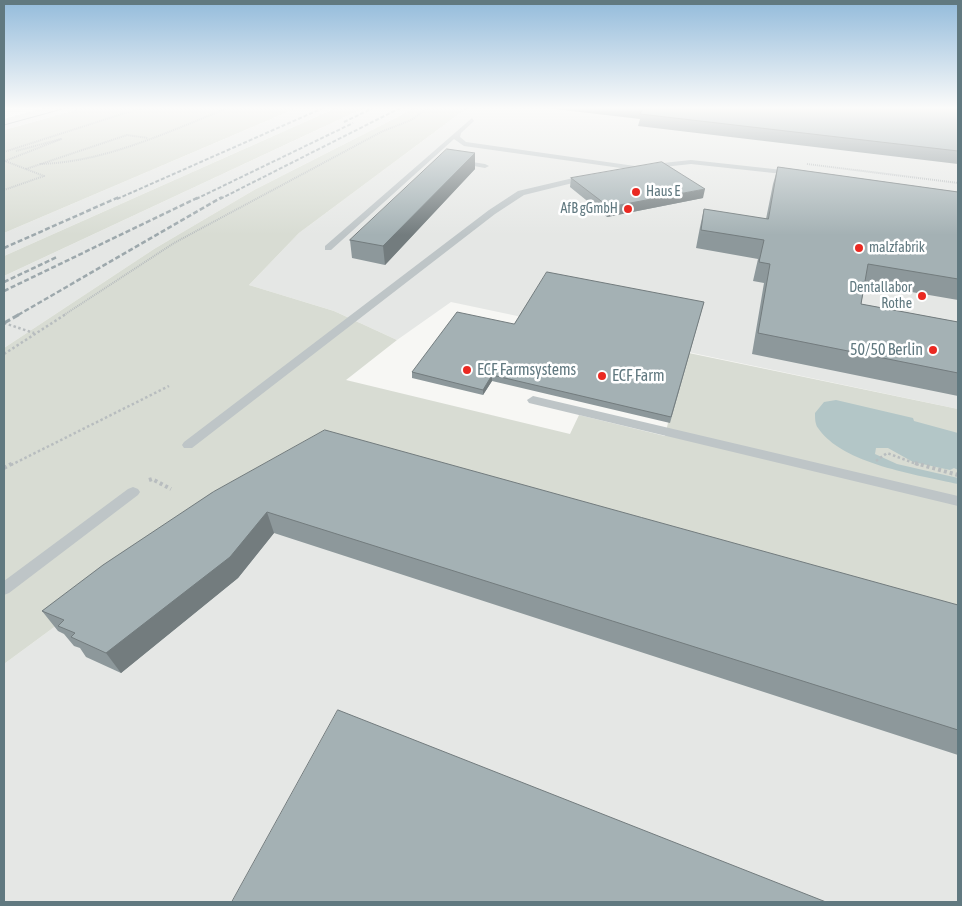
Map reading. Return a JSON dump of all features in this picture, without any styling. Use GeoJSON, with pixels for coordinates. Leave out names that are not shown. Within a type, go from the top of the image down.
{"type":"FeatureCollection","features":[{"type":"Feature","properties":{"kind":"lane"},"geometry":{"type":"LineString","coordinates":[[328,248],[440,150]]}},
{"type":"Feature","properties":{"kind":"lane"},"geometry":{"type":"LineString","coordinates":[[509,150],[635,168]]}},
{"type":"Feature","properties":{"kind":"lane"},"geometry":{"type":"LineString","coordinates":[[456,162],[485,166]]}},
{"type":"Feature","properties":{"kind":"lane"},"geometry":{"type":"LineString","coordinates":[[188,445],[469,230],[521,193],[573,179],[635,168],[691,162],[805,175]]}},
{"type":"Feature","properties":{"kind":"lane"},"geometry":{"type":"LineString","coordinates":[[533,400],[958,501]]}},
{"type":"Feature","properties":{"kind":"lane"},"geometry":{"type":"LineString","coordinates":[[4,589],[133,492]]}},
{"type":"Feature","properties":{"kind":"path"},"geometry":{"type":"LineString","coordinates":[[5,161],[32,150]]}},
{"type":"Feature","properties":{"kind":"path"},"geometry":{"type":"LineString","coordinates":[[26,169],[81,150]]}},
{"type":"Feature","properties":{"kind":"path"},"geometry":{"type":"LineString","coordinates":[[40,164],[68,163],[115,150]]}},
{"type":"Feature","properties":{"kind":"path"},"geometry":{"type":"LineString","coordinates":[[4,354],[174,243],[346,150]]}},
{"type":"Feature","properties":{"kind":"path"},"geometry":{"type":"LineString","coordinates":[[4,190],[44,176],[5,161]]}},
{"type":"Feature","properties":{"kind":"path"},"geometry":{"type":"LineString","coordinates":[[4,323],[34,333]]}},
{"type":"Feature","properties":{"kind":"path"},"geometry":{"type":"LineString","coordinates":[[4,468],[169,386]]}},
{"type":"Feature","properties":{"kind":"path"},"geometry":{"type":"LineString","coordinates":[[882,455],[887,453],[928,468],[958,475]]}},
{"type":"Feature","properties":{"kind":"shaded area"},"geometry":{"type":"Polygon","coordinates":[[[4,150],[198,150],[4,233],[4,150]]]}},
{"type":"Feature","properties":{"kind":"shaded area"},"geometry":{"type":"Polygon","coordinates":[[[198,150],[241,150],[4,256],[4,233],[198,150]]]}},
{"type":"Feature","properties":{"kind":"shaded area"},"geometry":{"type":"Polygon","coordinates":[[[241,150],[273,150],[4,276],[4,256],[241,150]]]}},
{"type":"Feature","properties":{"kind":"shaded area"},"geometry":{"type":"Polygon","coordinates":[[[273,150],[332,150],[254,190],[154,249],[4,348],[4,276],[273,150]]]}},
{"type":"Feature","properties":{"kind":"shaded area"},"geometry":{"type":"Polygon","coordinates":[[[332,150],[410,150],[299,233],[249,285],[334,311],[397,340],[346,380],[570,434],[579,415],[665,436],[684,352],[958,409],[958,628],[212,511],[4,664],[4,348],[154,249],[254,190],[332,150]]]}},
{"type":"Feature","properties":{"kind":"shaded area"},"geometry":{"type":"Polygon","coordinates":[[[410,150],[958,150],[958,409],[451,302],[397,340],[334,311],[249,285],[299,233],[410,150]]]}},
{"type":"Feature","properties":{"kind":"shaded area"},"geometry":{"type":"Polygon","coordinates":[[[836,400],[913,418],[914,421],[958,433],[958,470],[913,462],[888,448],[876,448],[875,454],[897,464],[958,478],[958,484],[902,472],[844,451],[829,440],[815,421],[815,413],[824,402],[836,400]]]}},
{"type":"Feature","properties":{"kind":"shaded area"},"geometry":{"type":"Polygon","coordinates":[[[212,511],[958,628],[958,902],[4,902],[4,664],[212,511]]]}},
{"type":"Feature","properties":{"kind":"building"},"geometry":{"type":"Polygon","coordinates":[[[446,150],[475,153],[383,246],[350,240],[446,150]]]}},
{"type":"Feature","properties":{"kind":"building","name":"Haus E"},"geometry":{"type":"Polygon","coordinates":[[[662,162],[705,189],[609,207],[571,178],[662,162]]]}},
{"type":"Feature","properties":{"kind":"building"},"geometry":{"type":"Polygon","coordinates":[[[778,167],[958,192],[958,279],[868,264],[861,304],[958,322],[958,373],[758,333],[770,264],[759,262],[764,240],[701,230],[704,209],[768,219],[778,167]]]}},
{"type":"Feature","properties":{"kind":"building"},"geometry":{"type":"Polygon","coordinates":[[[547,272],[704,302],[671,417],[492,375],[483,390],[412,372],[457,312],[514,324],[547,272]]]}},
{"type":"Feature","properties":{"kind":"building"},"geometry":{"type":"Polygon","coordinates":[[[325,430],[958,605],[958,730],[267,512],[230,557],[106,653],[71,637],[75,633],[58,626],[64,620],[42,611],[103,565],[213,492],[325,430]]]}},
{"type":"Feature","properties":{"kind":"building"},"geometry":{"type":"Polygon","coordinates":[[[338,710],[826,902],[232,902],[338,710]]]}},
{"type":"Feature","properties":{"kind":"railway"},"geometry":{"type":"LineString","coordinates":[[117,199],[227,150]]}},
{"type":"Feature","properties":{"kind":"railway"},"geometry":{"type":"LineString","coordinates":[[196,199],[297,150]]}},
{"type":"Feature","properties":{"kind":"railway"},"geometry":{"type":"LineString","coordinates":[[220,199],[316,150]]}},
{"type":"Feature","properties":{"kind":"railway"},"geometry":{"type":"LineString","coordinates":[[4,248],[119,197]]}},
{"type":"Feature","properties":{"kind":"railway"},"geometry":{"type":"LineString","coordinates":[[4,291],[199,197]]}},
{"type":"Feature","properties":{"kind":"railway"},"geometry":{"type":"LineString","coordinates":[[18,315],[222,197]]}},
{"type":"Feature","properties":{"kind":"railway"},"geometry":{"type":"LineString","coordinates":[[4,282],[57,257]]}},
{"type":"Feature","properties":{"kind":"railway"},"geometry":{"type":"LineString","coordinates":[[4,323],[20,314]]}},
{"type":"Feature","properties":{"kind":"place","name":"Haus E"},"geometry":{"type":"Point","coordinates":[636,192]}},
{"type":"Feature","properties":{"kind":"place","name":"AfB gGmbH"},"geometry":{"type":"Point","coordinates":[628,209]}},
{"type":"Feature","properties":{"kind":"place","name":"malzfabrik"},"geometry":{"type":"Point","coordinates":[859,248]}},
{"type":"Feature","properties":{"kind":"place","name":"Dentallabor Rothe"},"geometry":{"type":"Point","coordinates":[922,296]}},
{"type":"Feature","properties":{"kind":"place","name":"50/50 Berlin"},"geometry":{"type":"Point","coordinates":[933,350]}},
{"type":"Feature","properties":{"kind":"place","name":"ECF Farmsystems"},"geometry":{"type":"Point","coordinates":[467,370]}},
{"type":"Feature","properties":{"kind":"place","name":"ECF Farm"},"geometry":{"type":"Point","coordinates":[602,376]}}]}
